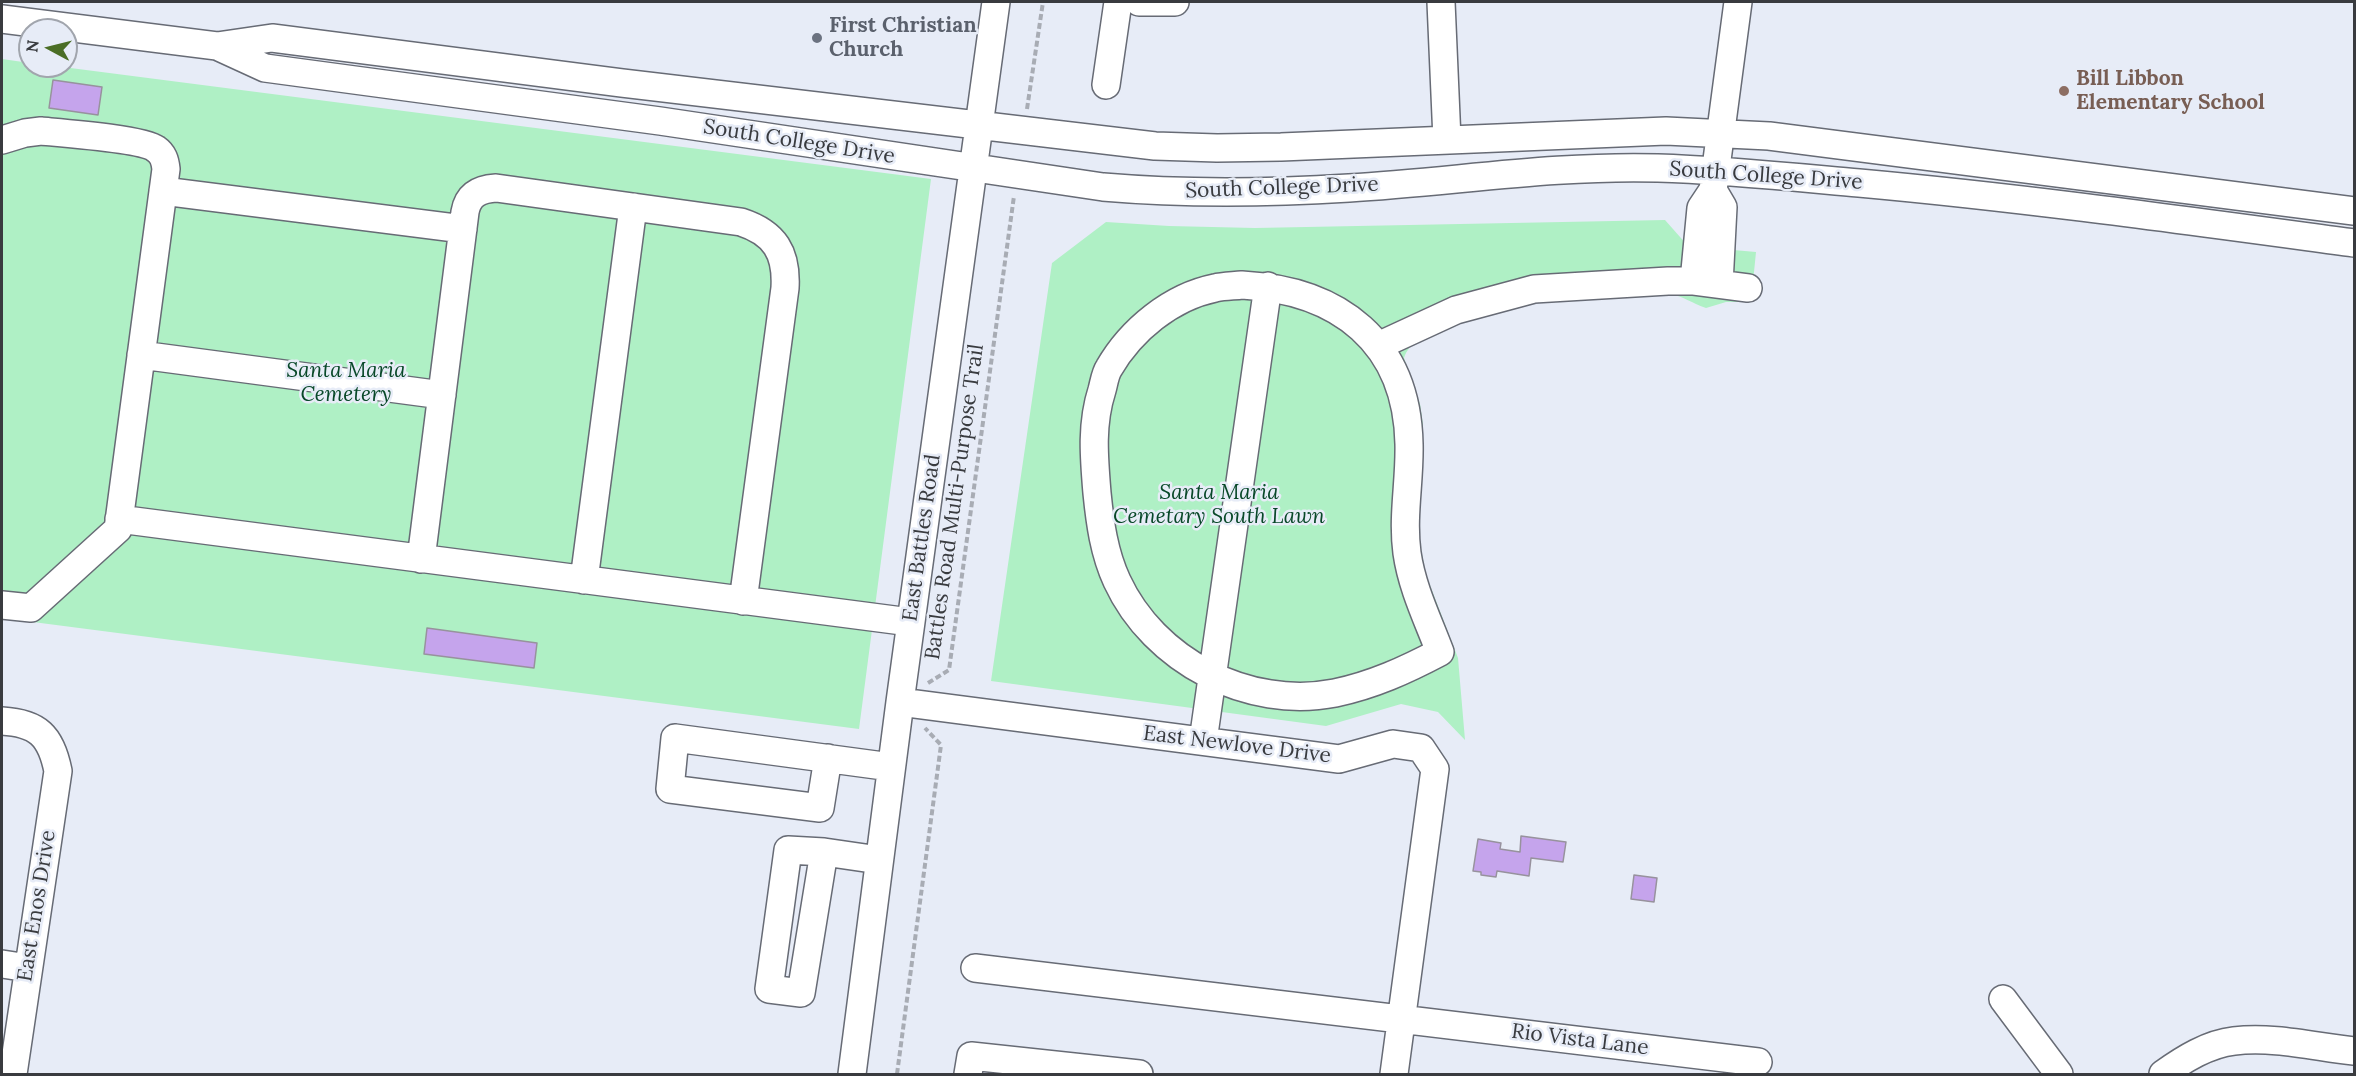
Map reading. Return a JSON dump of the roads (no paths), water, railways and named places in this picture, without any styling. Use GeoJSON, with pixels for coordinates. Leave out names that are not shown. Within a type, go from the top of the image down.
{"type":"FeatureCollection","features":[{"type":"Feature","properties":{"kind":"street","name":"East Battles Road"},"geometry":{"type":"LineString","coordinates":[[852,1074],[910,622],[996,2]]}},
{"type":"Feature","properties":{"kind":"street"},"geometry":{"type":"LineString","coordinates":[[1106,84],[1118,2]]}},
{"type":"Feature","properties":{"kind":"street"},"geometry":{"type":"LineString","coordinates":[[1139,2],[1175,2]]}},
{"type":"Feature","properties":{"kind":"street"},"geometry":{"type":"LineString","coordinates":[[1441,2],[1447,140]]}},
{"type":"Feature","properties":{"kind":"street"},"geometry":{"type":"LineString","coordinates":[[1707,283],[1723,207],[1715,181],[1738,2]]}},
{"type":"Feature","properties":{"kind":"street","name":"South College Drive"},"geometry":{"type":"LineString","coordinates":[[2,19],[217,46],[272,38],[622,83],[1155,146],[1217,148],[1666,131],[1722,133],[1769,136],[2355,211]]}},
{"type":"Feature","properties":{"kind":"street","name":"South College Drive"},"geometry":{"type":"LineString","coordinates":[[217,46],[265,68],[660,121],[1103,187],[1220,193],[1351,188],[1512,172],[1656,168],[1715,181],[2012,199],[2355,243]]}},
{"type":"Feature","properties":{"kind":"street"},"geometry":{"type":"LineString","coordinates":[[2,140],[40,131],[149,145],[158,149],[164,158],[166,169],[118,530],[31,608],[2,605]]}},
{"type":"Feature","properties":{"kind":"street"},"geometry":{"type":"LineString","coordinates":[[422,559],[466,204],[482,189],[496,189],[741,222],[754,226],[767,234],[777,247],[786,268],[785,288],[743,601]]}},
{"type":"Feature","properties":{"kind":"street"},"geometry":{"type":"LineString","coordinates":[[163,191],[463,229]]}},
{"type":"Feature","properties":{"kind":"street"},"geometry":{"type":"LineString","coordinates":[[584,580],[633,207]]}},
{"type":"Feature","properties":{"kind":"street"},"geometry":{"type":"LineString","coordinates":[[1378,346],[1456,310],[1534,289],[1707,283],[1748,288]]}},
{"type":"Feature","properties":{"kind":"street"},"geometry":{"type":"LineString","coordinates":[[1242,285],[1268,286],[1300,293],[1329,306],[1355,323],[1378,346],[1396,376],[1406,409],[1409,445],[1404,520],[1407,555],[1415,587],[1440,652],[1394,676],[1334,693],[1293,696],[1254,691],[1212,678],[1168,649],[1139,619],[1117,581],[1101,533],[1093,448],[1095,411],[1108,370],[1129,340],[1155,316],[1187,298],[1214,288],[1242,285]]}},
{"type":"Feature","properties":{"kind":"street"},"geometry":{"type":"LineString","coordinates":[[1203,741],[1268,286]]}},
{"type":"Feature","properties":{"kind":"street"},"geometry":{"type":"LineString","coordinates":[[141,355],[442,395]]}},
{"type":"Feature","properties":{"kind":"street"},"geometry":{"type":"LineString","coordinates":[[119,519],[910,622]]}},
{"type":"Feature","properties":{"kind":"street","name":"East Newlove Drive"},"geometry":{"type":"LineString","coordinates":[[900,702],[1339,759],[1393,744],[1421,748],[1435,769],[1394,1074]]}},
{"type":"Feature","properties":{"kind":"street","name":"East Enos Drive"},"geometry":{"type":"LineString","coordinates":[[2,721],[20,722],[33,726],[47,740],[54,753],[58,771],[14,966],[13,1074]]}},
{"type":"Feature","properties":{"kind":"street"},"geometry":{"type":"LineString","coordinates":[[828,758],[820,808],[670,789],[675,738],[828,758],[891,767]]}},
{"type":"Feature","properties":{"kind":"street"},"geometry":{"type":"LineString","coordinates":[[824,852],[801,993],[769,989],[788,850],[824,852],[879,860]]}},
{"type":"Feature","properties":{"kind":"street","name":"Rio Vista Lane"},"geometry":{"type":"LineString","coordinates":[[975,968],[1758,1062]]}},
{"type":"Feature","properties":{"kind":"street"},"geometry":{"type":"LineString","coordinates":[[2003,999],[2059,1074]]}},
{"type":"Feature","properties":{"kind":"street"},"geometry":{"type":"LineString","coordinates":[[2163,1074],[2184,1059],[2232,1041],[2260,1040],[2355,1051]]}},
{"type":"Feature","properties":{"kind":"street"},"geometry":{"type":"LineString","coordinates":[[969,1065],[1139,1074]]}},
{"type":"Feature","properties":{"kind":"place","name":"First Christian Church"},"geometry":{"type":"Point","coordinates":[817,38]}},
{"type":"Feature","properties":{"kind":"place","name":"Bill Libbon Elementary School"},"geometry":{"type":"Point","coordinates":[2064,91]}},
{"type":"Feature","properties":{"kind":"park label","name":"Santa Maria Cemetery"},"geometry":{"type":"Point","coordinates":[346,383]}},
{"type":"Feature","properties":{"kind":"park label","name":"Santa Maria Cemetary South Lawn"},"geometry":{"type":"Point","coordinates":[1219,505]}}]}
